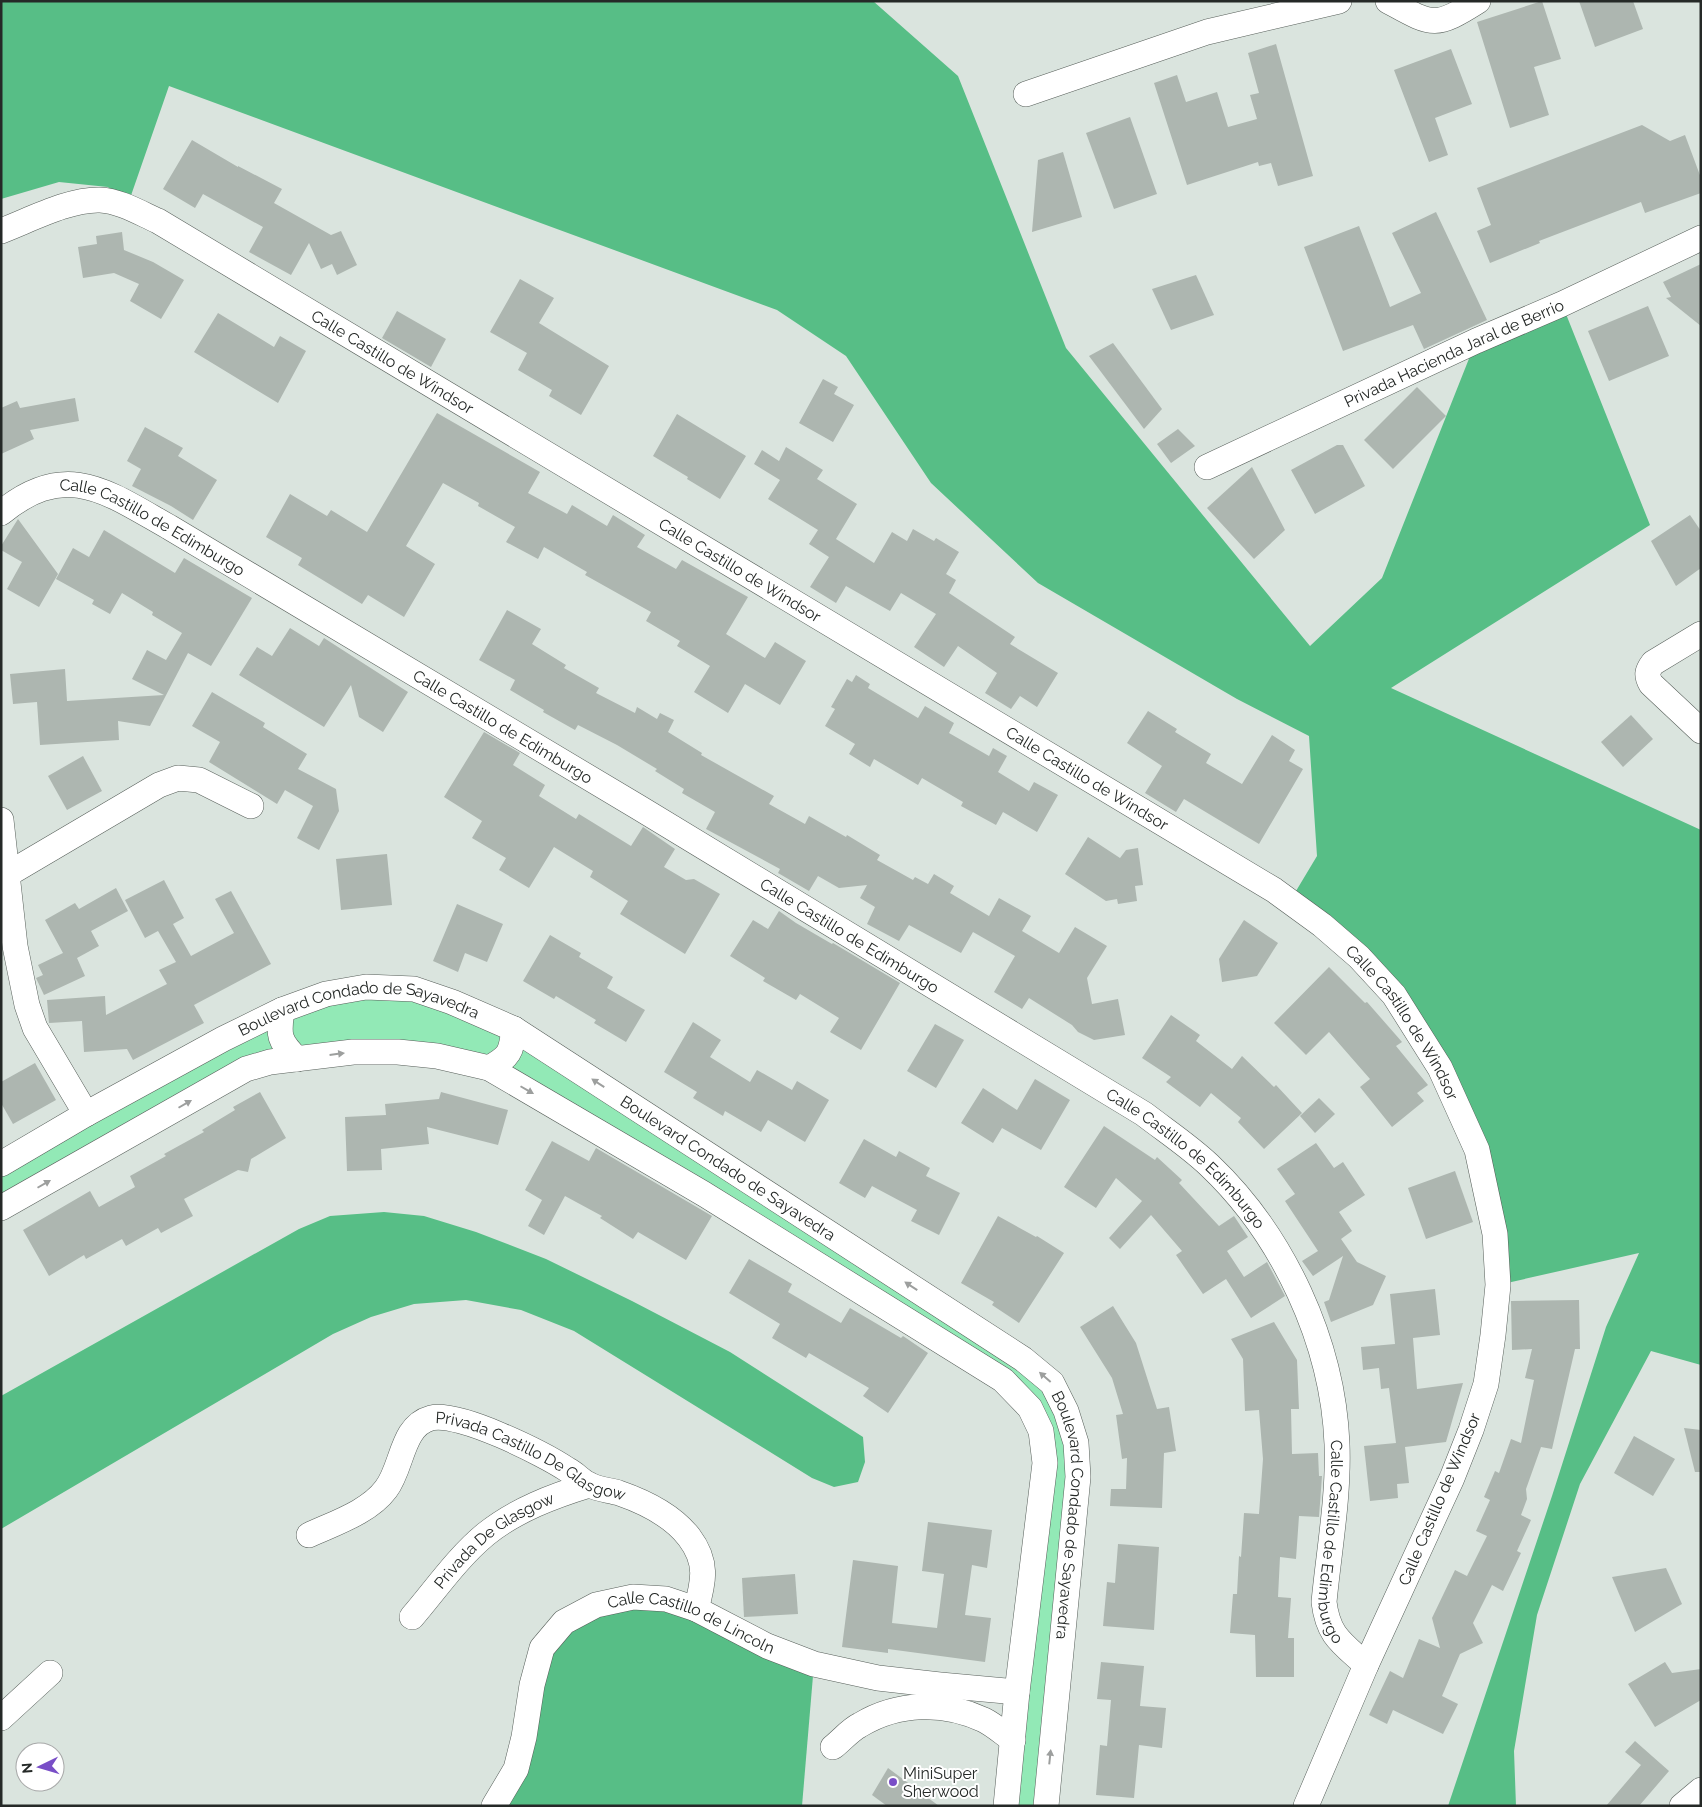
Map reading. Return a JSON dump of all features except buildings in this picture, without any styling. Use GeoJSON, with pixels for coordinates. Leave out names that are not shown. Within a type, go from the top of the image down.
{"type":"FeatureCollection","features":[{"type":"Feature","properties":{"kind":"street"},"geometry":{"type":"LineString","coordinates":[[1026,94],[1207,32],[1338,1]]}},
{"type":"Feature","properties":{"kind":"street"},"geometry":{"type":"LineString","coordinates":[[1388,1],[1419,18],[1436,22],[1453,17],[1478,1]]}},
{"type":"Feature","properties":{"kind":"street","name":"Calle Castillo de Windsor"},"geometry":{"type":"LineString","coordinates":[[1,231],[80,202],[101,200],[127,207],[158,221],[1274,890],[1322,925],[1359,957],[1394,995],[1440,1068],[1477,1150],[1496,1234],[1498,1285],[1494,1335],[1486,1384],[1471,1430],[1452,1478],[1366,1665],[1306,1806]]}},
{"type":"Feature","properties":{"kind":"street","name":"Privada Hacienda Jaral de Berrio"},"geometry":{"type":"LineString","coordinates":[[1207,467],[1701,238]]}},
{"type":"Feature","properties":{"kind":"street","name":"Calle Castillo de Edimburgo"},"geometry":{"type":"LineString","coordinates":[[1,513],[18,499],[38,489],[69,484],[97,489],[123,501],[297,603],[875,950],[1144,1114],[1190,1149],[1210,1166],[1240,1198],[1266,1233],[1289,1269],[1317,1338],[1334,1412],[1337,1443],[1337,1473],[1324,1602],[1326,1618],[1332,1633],[1366,1665]]}},
{"type":"Feature","properties":{"kind":"street"},"geometry":{"type":"LineString","coordinates":[[1701,634],[1653,663],[1648,669],[1647,677],[1651,684],[1701,731]]}},
{"type":"Feature","properties":{"kind":"street"},"geometry":{"type":"LineString","coordinates":[[8,874],[159,785],[178,778],[198,780],[251,806]]}},
{"type":"Feature","properties":{"kind":"street"},"geometry":{"type":"LineString","coordinates":[[1,820],[8,874],[6,905],[27,1005],[36,1028],[86,1114]]}},
{"type":"Feature","properties":{"kind":"street","name":"Boulevard Condado de Sayavedra"},"geometry":{"type":"LineString","coordinates":[[1,1164],[86,1114],[223,1039],[282,1010],[326,994],[366,987],[414,989],[452,1002],[514,1029],[1023,1358],[1052,1383],[1066,1411],[1076,1443],[1078,1477],[1046,1806]]}},
{"type":"Feature","properties":{"kind":"street"},"geometry":{"type":"LineString","coordinates":[[282,1010],[278,1030],[284,1046],[297,1059]]}},
{"type":"Feature","properties":{"kind":"street"},"geometry":{"type":"LineString","coordinates":[[489,1068],[505,1059],[512,1046],[514,1029]]}},
{"type":"Feature","properties":{"kind":"street","name":"Boulevard Condado de Sayavedra"},"geometry":{"type":"LineString","coordinates":[[1,1208],[246,1069],[270,1062],[353,1052],[398,1052],[437,1056],[489,1068],[704,1194],[995,1374],[1030,1408],[1042,1431],[1045,1463],[1017,1692],[1006,1806]]}},
{"type":"Feature","properties":{"kind":"street","name":"Privada Castillo De Glasgow"},"geometry":{"type":"LineString","coordinates":[[309,1535],[372,1504],[387,1488],[398,1468],[406,1442],[415,1426],[432,1418],[450,1418],[504,1437],[570,1470],[589,1485],[620,1494],[657,1510],[675,1523],[689,1537],[699,1552],[704,1569],[702,1587],[696,1609]]}},
{"type":"Feature","properties":{"kind":"street","name":"Privada De Glasgow"},"geometry":{"type":"LineString","coordinates":[[412,1617],[467,1552],[486,1534],[509,1518],[537,1503],[589,1485]]}},
{"type":"Feature","properties":{"kind":"street","name":"Calle Castillo de Lincoln"},"geometry":{"type":"LineString","coordinates":[[494,1806],[516,1769],[524,1737],[532,1684],[542,1648],[564,1622],[596,1605],[633,1597],[666,1599],[696,1609],[767,1646],[814,1664],[878,1678],[1017,1692]]}},
{"type":"Feature","properties":{"kind":"street"},"geometry":{"type":"LineString","coordinates":[[1,1718],[50,1673]]}},
{"type":"Feature","properties":{"kind":"street"},"geometry":{"type":"LineString","coordinates":[[833,1747],[858,1725],[888,1711],[922,1705],[955,1709],[986,1721],[1012,1740]]}},
{"type":"Feature","properties":{"kind":"street"},"geometry":{"type":"LineString","coordinates":[[1682,1806],[1701,1790]]}},
{"type":"Feature","properties":{"kind":"green space"},"geometry":{"type":"Polygon","coordinates":[[[1,1],[873,1],[958,76],[1066,348],[1310,646],[1382,578],[1476,341],[1562,304],[1650,525],[1391,688],[1701,830],[1701,1365],[1651,1351],[1580,1484],[1537,1615],[1514,1751],[1516,1806],[1448,1806],[1552,1496],[1606,1327],[1639,1253],[1498,1285],[1477,1150],[1394,995],[1290,901],[1317,856],[1309,736],[1237,699],[1038,583],[931,483],[846,356],[777,310],[169,86],[127,207],[108,187],[59,182],[1,199],[1,1]]]}},
{"type":"Feature","properties":{"kind":"green space"},"geometry":{"type":"Polygon","coordinates":[[[326,994],[452,1002],[1023,1359],[1076,1443],[1046,1806],[1006,1806],[1043,1490],[1030,1408],[489,1068],[437,1056],[270,1062],[1,1208],[1,1164],[326,994]]]}},
{"type":"Feature","properties":{"kind":"green space"},"geometry":{"type":"Polygon","coordinates":[[[384,1212],[424,1216],[476,1232],[546,1259],[730,1352],[863,1437],[865,1462],[858,1482],[834,1487],[812,1478],[574,1331],[521,1310],[466,1300],[414,1304],[371,1317],[333,1334],[1,1529],[1,1396],[299,1229],[330,1216],[384,1212]]]}},
{"type":"Feature","properties":{"kind":"green space"},"geometry":{"type":"Polygon","coordinates":[[[633,1597],[814,1664],[802,1806],[494,1806],[542,1648],[633,1597]]]}},
{"type":"Feature","properties":{"kind":"place","name":"MiniSuper Sherwood"},"geometry":{"type":"Point","coordinates":[893,1782]}}]}
